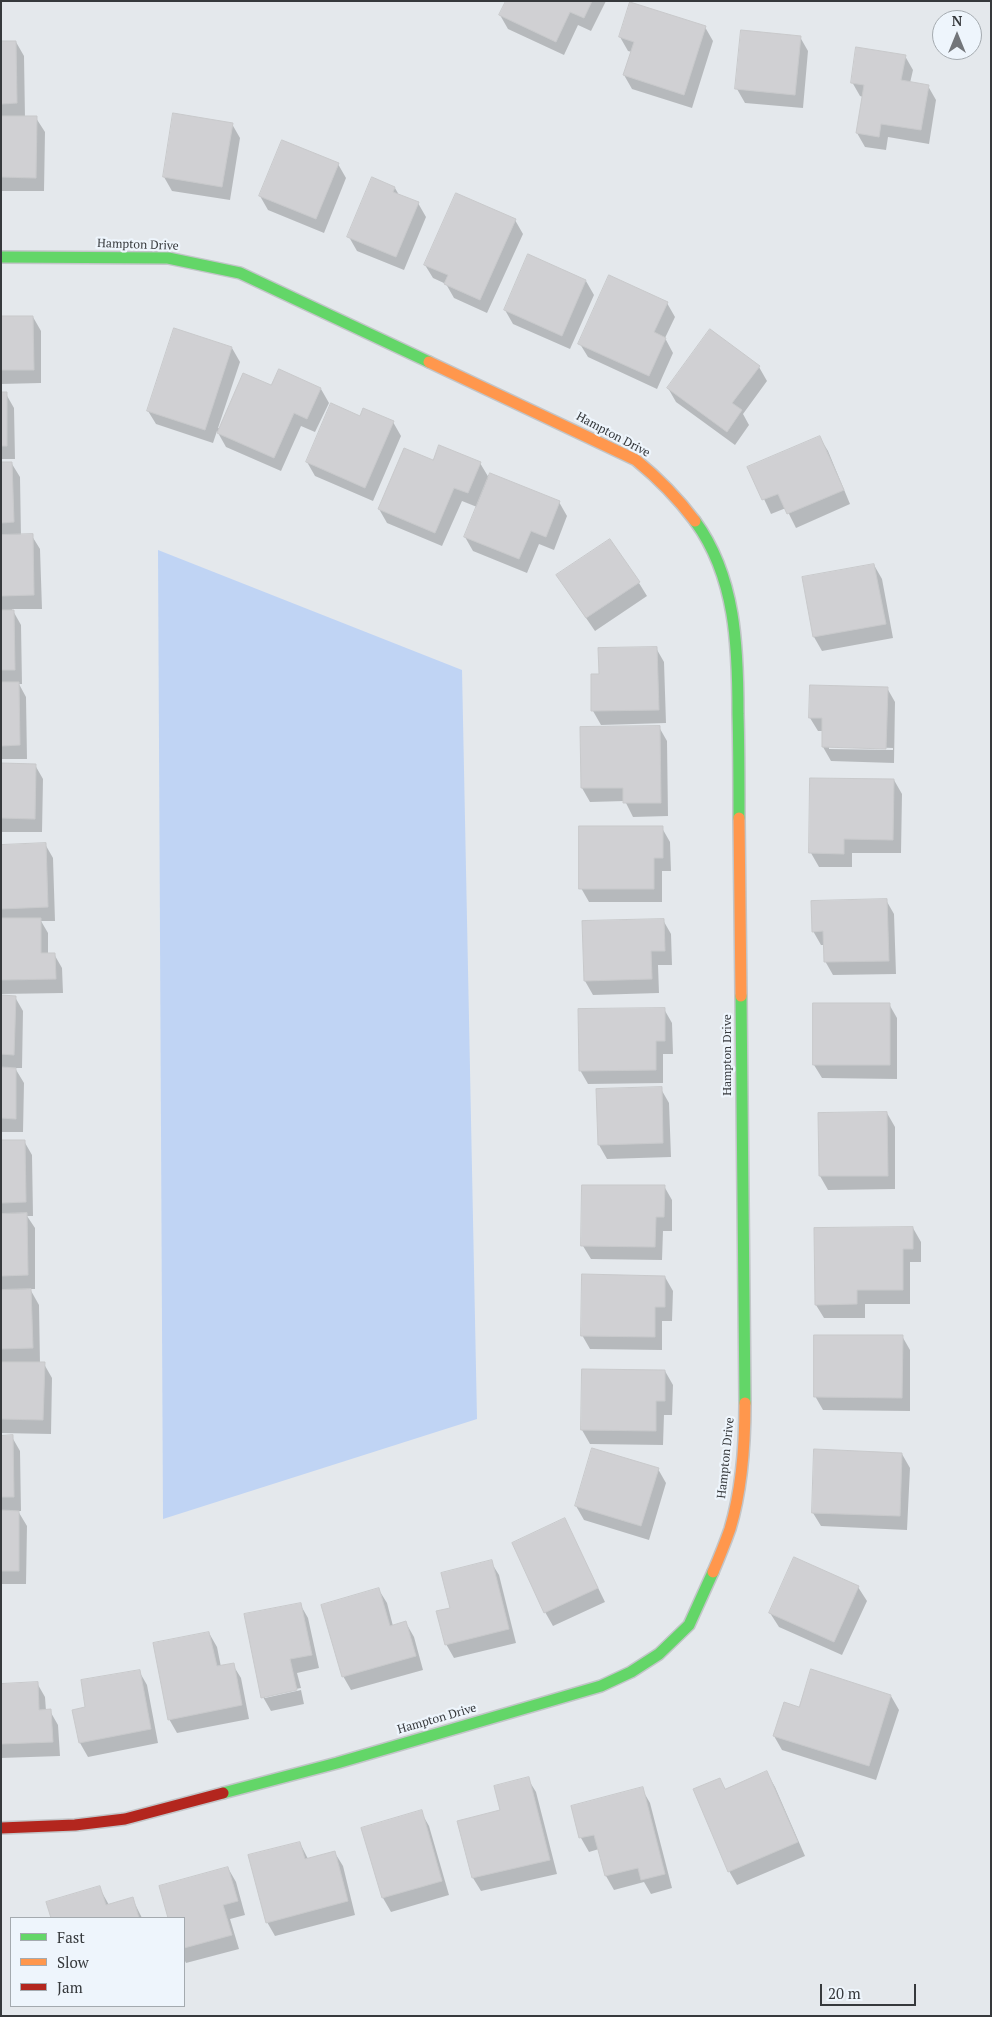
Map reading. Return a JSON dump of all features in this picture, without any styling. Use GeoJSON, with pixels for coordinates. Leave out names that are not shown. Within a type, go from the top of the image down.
{"type":"FeatureCollection","features":[{"type":"Feature","properties":{"kind":"street","name":"Hampton Drive"},"geometry":{"type":"LineString","coordinates":[[1,257],[142,256],[193,262],[240,273],[636,460],[658,476],[682,502],[697,524],[712,551],[728,593],[734,613],[738,652],[744,1427],[740,1480],[730,1528],[710,1581],[689,1625],[659,1654],[631,1672],[601,1686],[537,1705],[337,1763],[126,1819],[75,1825],[1,1828]]}},
{"type":"Feature","properties":{"kind":"water"},"geometry":{"type":"Polygon","coordinates":[[[158,550],[462,670],[477,1419],[163,1519],[158,550]]]}},
{"type":"Feature","properties":{"kind":"building"},"geometry":{"type":"Polygon","coordinates":[[[506,1],[592,1],[584,18],[570,12],[556,42],[499,15],[506,1]]]}},
{"type":"Feature","properties":{"kind":"building"},"geometry":{"type":"Polygon","coordinates":[[[630,2],[706,26],[684,95],[623,75],[634,42],[619,37],[630,2]]]}},
{"type":"Feature","properties":{"kind":"building"},"geometry":{"type":"Polygon","coordinates":[[[741,30],[801,36],[795,95],[735,89],[741,30]]]}},
{"type":"Feature","properties":{"kind":"building"},"geometry":{"type":"Polygon","coordinates":[[[1,41],[16,41],[17,103],[1,104],[1,41]]]}},
{"type":"Feature","properties":{"kind":"building"},"geometry":{"type":"Polygon","coordinates":[[[856,47],[906,55],[901,80],[929,85],[921,130],[881,124],[879,137],[856,133],[864,85],[851,83],[856,47]]]}},
{"type":"Feature","properties":{"kind":"building"},"geometry":{"type":"Polygon","coordinates":[[[173,113],[233,123],[222,187],[163,177],[173,113]]]}},
{"type":"Feature","properties":{"kind":"building"},"geometry":{"type":"Polygon","coordinates":[[[1,116],[37,116],[36,178],[1,177],[1,116]]]}},
{"type":"Feature","properties":{"kind":"building"},"geometry":{"type":"Polygon","coordinates":[[[282,140],[339,163],[316,219],[259,196],[282,140]]]}},
{"type":"Feature","properties":{"kind":"building"},"geometry":{"type":"Polygon","coordinates":[[[372,177],[395,187],[393,192],[419,202],[396,257],[347,237],[372,177]]]}},
{"type":"Feature","properties":{"kind":"building"},"geometry":{"type":"Polygon","coordinates":[[[456,193],[516,219],[480,300],[444,284],[448,275],[424,265],[456,193]]]}},
{"type":"Feature","properties":{"kind":"building"},"geometry":{"type":"Polygon","coordinates":[[[528,254],[586,280],[562,336],[504,310],[528,254]]]}},
{"type":"Feature","properties":{"kind":"building"},"geometry":{"type":"Polygon","coordinates":[[[609,275],[668,302],[654,332],[666,338],[649,376],[578,344],[609,275]]]}},
{"type":"Feature","properties":{"kind":"building"},"geometry":{"type":"Polygon","coordinates":[[[1,316],[33,316],[34,370],[1,370],[1,316]]]}},
{"type":"Feature","properties":{"kind":"building"},"geometry":{"type":"Polygon","coordinates":[[[174,328],[232,347],[205,430],[147,411],[174,328]]]}},
{"type":"Feature","properties":{"kind":"building"},"geometry":{"type":"Polygon","coordinates":[[[710,329],[760,366],[732,403],[742,410],[727,432],[667,388],[710,329]]]}},
{"type":"Feature","properties":{"kind":"building"},"geometry":{"type":"Polygon","coordinates":[[[279,369],[321,388],[307,419],[294,413],[274,458],[217,433],[243,373],[271,385],[279,369]]]}},
{"type":"Feature","properties":{"kind":"building"},"geometry":{"type":"Polygon","coordinates":[[[1,392],[7,392],[7,446],[1,446],[1,392]]]}},
{"type":"Feature","properties":{"kind":"building"},"geometry":{"type":"Polygon","coordinates":[[[331,403],[360,416],[363,408],[394,421],[365,488],[306,462],[331,403]]]}},
{"type":"Feature","properties":{"kind":"building"},"geometry":{"type":"Polygon","coordinates":[[[820,436],[844,490],[787,514],[778,494],[762,500],[747,467],[820,436]]]}},
{"type":"Feature","properties":{"kind":"building"},"geometry":{"type":"Polygon","coordinates":[[[439,445],[481,462],[468,493],[454,488],[435,533],[378,509],[404,448],[433,460],[439,445]]]}},
{"type":"Feature","properties":{"kind":"building"},"geometry":{"type":"Polygon","coordinates":[[[1,462],[12,462],[14,522],[1,523],[1,462]]]}},
{"type":"Feature","properties":{"kind":"building"},"geometry":{"type":"Polygon","coordinates":[[[490,473],[560,501],[546,537],[531,531],[519,559],[464,537],[490,473]]]}},
{"type":"Feature","properties":{"kind":"building"},"geometry":{"type":"Polygon","coordinates":[[[33,534],[34,595],[1,596],[1,535],[33,534]]]}},
{"type":"Feature","properties":{"kind":"building"},"geometry":{"type":"Polygon","coordinates":[[[610,539],[640,582],[586,618],[556,575],[610,539]]]}},
{"type":"Feature","properties":{"kind":"building"},"geometry":{"type":"Polygon","coordinates":[[[874,564],[886,624],[813,637],[802,577],[874,564]]]}},
{"type":"Feature","properties":{"kind":"building"},"geometry":{"type":"Polygon","coordinates":[[[1,610],[14,610],[15,670],[1,670],[1,610]]]}},
{"type":"Feature","properties":{"kind":"building"},"geometry":{"type":"Polygon","coordinates":[[[657,647],[659,710],[591,711],[591,674],[599,674],[598,648],[657,647]]]}},
{"type":"Feature","properties":{"kind":"building"},"geometry":{"type":"Polygon","coordinates":[[[1,682],[19,682],[20,745],[1,746],[1,682]]]}},
{"type":"Feature","properties":{"kind":"building"},"geometry":{"type":"Polygon","coordinates":[[[810,685],[888,687],[886,749],[822,747],[822,718],[809,718],[810,685]]]}},
{"type":"Feature","properties":{"kind":"building"},"geometry":{"type":"Polygon","coordinates":[[[660,726],[661,803],[623,803],[623,788],[581,788],[580,727],[660,726]]]}},
{"type":"Feature","properties":{"kind":"building"},"geometry":{"type":"Polygon","coordinates":[[[1,763],[36,764],[35,819],[1,818],[1,763]]]}},
{"type":"Feature","properties":{"kind":"building"},"geometry":{"type":"Polygon","coordinates":[[[810,778],[894,779],[893,840],[844,839],[844,854],[809,853],[810,778]]]}},
{"type":"Feature","properties":{"kind":"building"},"geometry":{"type":"Polygon","coordinates":[[[579,826],[663,826],[663,858],[654,858],[654,889],[579,889],[579,826]]]}},
{"type":"Feature","properties":{"kind":"building"},"geometry":{"type":"Polygon","coordinates":[[[46,843],[48,907],[1,909],[1,845],[46,843]]]}},
{"type":"Feature","properties":{"kind":"building"},"geometry":{"type":"Polygon","coordinates":[[[887,899],[889,961],[824,962],[823,931],[812,932],[811,901],[887,899]]]}},
{"type":"Feature","properties":{"kind":"building"},"geometry":{"type":"Polygon","coordinates":[[[1,918],[41,918],[41,953],[55,953],[56,979],[1,980],[1,918]]]}},
{"type":"Feature","properties":{"kind":"building"},"geometry":{"type":"Polygon","coordinates":[[[664,919],[665,951],[651,951],[652,979],[584,981],[582,921],[664,919]]]}},
{"type":"Feature","properties":{"kind":"building"},"geometry":{"type":"Polygon","coordinates":[[[1,995],[16,996],[14,1055],[1,1054],[1,995]]]}},
{"type":"Feature","properties":{"kind":"building"},"geometry":{"type":"Polygon","coordinates":[[[813,1003],[890,1003],[890,1065],[813,1065],[813,1003]]]}},
{"type":"Feature","properties":{"kind":"building"},"geometry":{"type":"Polygon","coordinates":[[[665,1008],[665,1041],[656,1041],[656,1070],[579,1071],[578,1009],[665,1008]]]}},
{"type":"Feature","properties":{"kind":"building"},"geometry":{"type":"Polygon","coordinates":[[[1,1067],[16,1068],[16,1119],[1,1118],[1,1067]]]}},
{"type":"Feature","properties":{"kind":"building"},"geometry":{"type":"Polygon","coordinates":[[[662,1087],[663,1143],[598,1145],[596,1089],[662,1087]]]}},
{"type":"Feature","properties":{"kind":"building"},"geometry":{"type":"Polygon","coordinates":[[[887,1112],[888,1176],[819,1176],[818,1113],[887,1112]]]}},
{"type":"Feature","properties":{"kind":"building"},"geometry":{"type":"Polygon","coordinates":[[[1,1140],[25,1140],[26,1202],[1,1203],[1,1140]]]}},
{"type":"Feature","properties":{"kind":"building"},"geometry":{"type":"Polygon","coordinates":[[[582,1185],[665,1185],[664,1217],[656,1217],[655,1247],[581,1246],[582,1185]]]}},
{"type":"Feature","properties":{"kind":"building"},"geometry":{"type":"Polygon","coordinates":[[[27,1213],[28,1275],[1,1276],[1,1214],[27,1213]]]}},
{"type":"Feature","properties":{"kind":"building"},"geometry":{"type":"Polygon","coordinates":[[[913,1227],[913,1249],[903,1249],[903,1290],[857,1290],[857,1304],[815,1305],[814,1228],[913,1227]]]}},
{"type":"Feature","properties":{"kind":"building"},"geometry":{"type":"Polygon","coordinates":[[[582,1274],[665,1276],[665,1307],[655,1307],[655,1337],[581,1336],[582,1274]]]}},
{"type":"Feature","properties":{"kind":"building"},"geometry":{"type":"Polygon","coordinates":[[[31,1289],[33,1348],[1,1349],[1,1290],[31,1289]]]}},
{"type":"Feature","properties":{"kind":"building"},"geometry":{"type":"Polygon","coordinates":[[[814,1335],[903,1335],[902,1398],[814,1397],[814,1335]]]}},
{"type":"Feature","properties":{"kind":"building"},"geometry":{"type":"Polygon","coordinates":[[[1,1362],[45,1362],[43,1420],[1,1419],[1,1362]]]}},
{"type":"Feature","properties":{"kind":"building"},"geometry":{"type":"Polygon","coordinates":[[[582,1369],[665,1370],[665,1401],[656,1401],[656,1431],[581,1430],[582,1369]]]}},
{"type":"Feature","properties":{"kind":"building"},"geometry":{"type":"Polygon","coordinates":[[[13,1435],[14,1497],[1,1497],[1,1436],[13,1435]]]}},
{"type":"Feature","properties":{"kind":"building"},"geometry":{"type":"Polygon","coordinates":[[[592,1448],[659,1468],[641,1526],[575,1506],[592,1448]]]}},
{"type":"Feature","properties":{"kind":"building"},"geometry":{"type":"Polygon","coordinates":[[[814,1449],[902,1453],[900,1516],[812,1513],[814,1449]]]}},
{"type":"Feature","properties":{"kind":"building"},"geometry":{"type":"Polygon","coordinates":[[[1,1510],[19,1511],[19,1571],[1,1571],[1,1510]]]}},
{"type":"Feature","properties":{"kind":"building"},"geometry":{"type":"Polygon","coordinates":[[[565,1518],[598,1588],[544,1613],[512,1543],[565,1518]]]}},
{"type":"Feature","properties":{"kind":"building"},"geometry":{"type":"Polygon","coordinates":[[[794,1557],[859,1586],[834,1642],[769,1613],[794,1557]]]}},
{"type":"Feature","properties":{"kind":"building"},"geometry":{"type":"Polygon","coordinates":[[[492,1560],[509,1629],[445,1645],[436,1611],[450,1608],[441,1573],[492,1560]]]}},
{"type":"Feature","properties":{"kind":"building"},"geometry":{"type":"Polygon","coordinates":[[[379,1588],[390,1626],[406,1621],[416,1656],[342,1677],[321,1605],[379,1588]]]}},
{"type":"Feature","properties":{"kind":"building"},"geometry":{"type":"Polygon","coordinates":[[[301,1603],[312,1655],[290,1659],[297,1690],[261,1698],[244,1614],[301,1603]]]}},
{"type":"Feature","properties":{"kind":"building"},"geometry":{"type":"Polygon","coordinates":[[[209,1632],[217,1666],[234,1663],[242,1705],[168,1720],[153,1643],[209,1632]]]}},
{"type":"Feature","properties":{"kind":"building"},"geometry":{"type":"Polygon","coordinates":[[[811,1669],[891,1695],[869,1766],[773,1736],[784,1702],[799,1707],[811,1669]]]}},
{"type":"Feature","properties":{"kind":"building"},"geometry":{"type":"Polygon","coordinates":[[[140,1670],[151,1729],[79,1743],[72,1710],[85,1707],[81,1680],[140,1670]]]}},
{"type":"Feature","properties":{"kind":"building"},"geometry":{"type":"Polygon","coordinates":[[[38,1682],[39,1710],[51,1709],[53,1742],[1,1744],[1,1684],[38,1682]]]}},
{"type":"Feature","properties":{"kind":"building"},"geometry":{"type":"Polygon","coordinates":[[[767,1771],[798,1842],[728,1872],[693,1789],[720,1778],[725,1789],[767,1771]]]}},
{"type":"Feature","properties":{"kind":"building"},"geometry":{"type":"Polygon","coordinates":[[[529,1777],[550,1860],[472,1878],[457,1821],[500,1810],[494,1786],[529,1777]]]}},
{"type":"Feature","properties":{"kind":"building"},"geometry":{"type":"Polygon","coordinates":[[[643,1787],[665,1874],[641,1880],[638,1868],[605,1876],[594,1835],[579,1838],[571,1806],[643,1787]]]}},
{"type":"Feature","properties":{"kind":"building"},"geometry":{"type":"Polygon","coordinates":[[[422,1810],[442,1881],[382,1898],[361,1828],[422,1810]]]}},
{"type":"Feature","properties":{"kind":"building"},"geometry":{"type":"Polygon","coordinates":[[[300,1842],[305,1859],[335,1851],[348,1901],[266,1923],[248,1855],[300,1842]]]}},
{"type":"Feature","properties":{"kind":"building"},"geometry":{"type":"Polygon","coordinates":[[[228,1867],[238,1901],[223,1905],[232,1935],[185,1948],[185,1917],[168,1917],[159,1886],[228,1867]]]}},
{"type":"Feature","properties":{"kind":"building"},"geometry":{"type":"Polygon","coordinates":[[[100,1886],[106,1905],[133,1897],[139,1917],[51,1917],[46,1902],[100,1886]]]}},
{"type":"Feature","properties":{"kind":"traffic: fast"},"geometry":{"type":"LineString","coordinates":[[1,257],[168,258],[240,273],[429,362]]}},
{"type":"Feature","properties":{"kind":"traffic: fast"},"geometry":{"type":"LineString","coordinates":[[695,521],[709,543],[719,565],[732,613],[737,663],[739,818]]}},
{"type":"Feature","properties":{"kind":"traffic: fast"},"geometry":{"type":"LineString","coordinates":[[741,996],[745,1403]]}},
{"type":"Feature","properties":{"kind":"traffic: fast"},"geometry":{"type":"LineString","coordinates":[[223,1793],[337,1763],[601,1686],[631,1672],[659,1654],[689,1625],[713,1572]]}},
{"type":"Feature","properties":{"kind":"traffic: slow"},"geometry":{"type":"LineString","coordinates":[[429,362],[636,460],[667,488],[695,521]]}},
{"type":"Feature","properties":{"kind":"traffic: slow"},"geometry":{"type":"LineString","coordinates":[[739,818],[741,996]]}},
{"type":"Feature","properties":{"kind":"traffic: slow"},"geometry":{"type":"LineString","coordinates":[[713,1572],[734,1514],[740,1482],[745,1403]]}},
{"type":"Feature","properties":{"kind":"traffic: jam"},"geometry":{"type":"LineString","coordinates":[[1,1828],[75,1825],[125,1819],[223,1793]]}}]}
